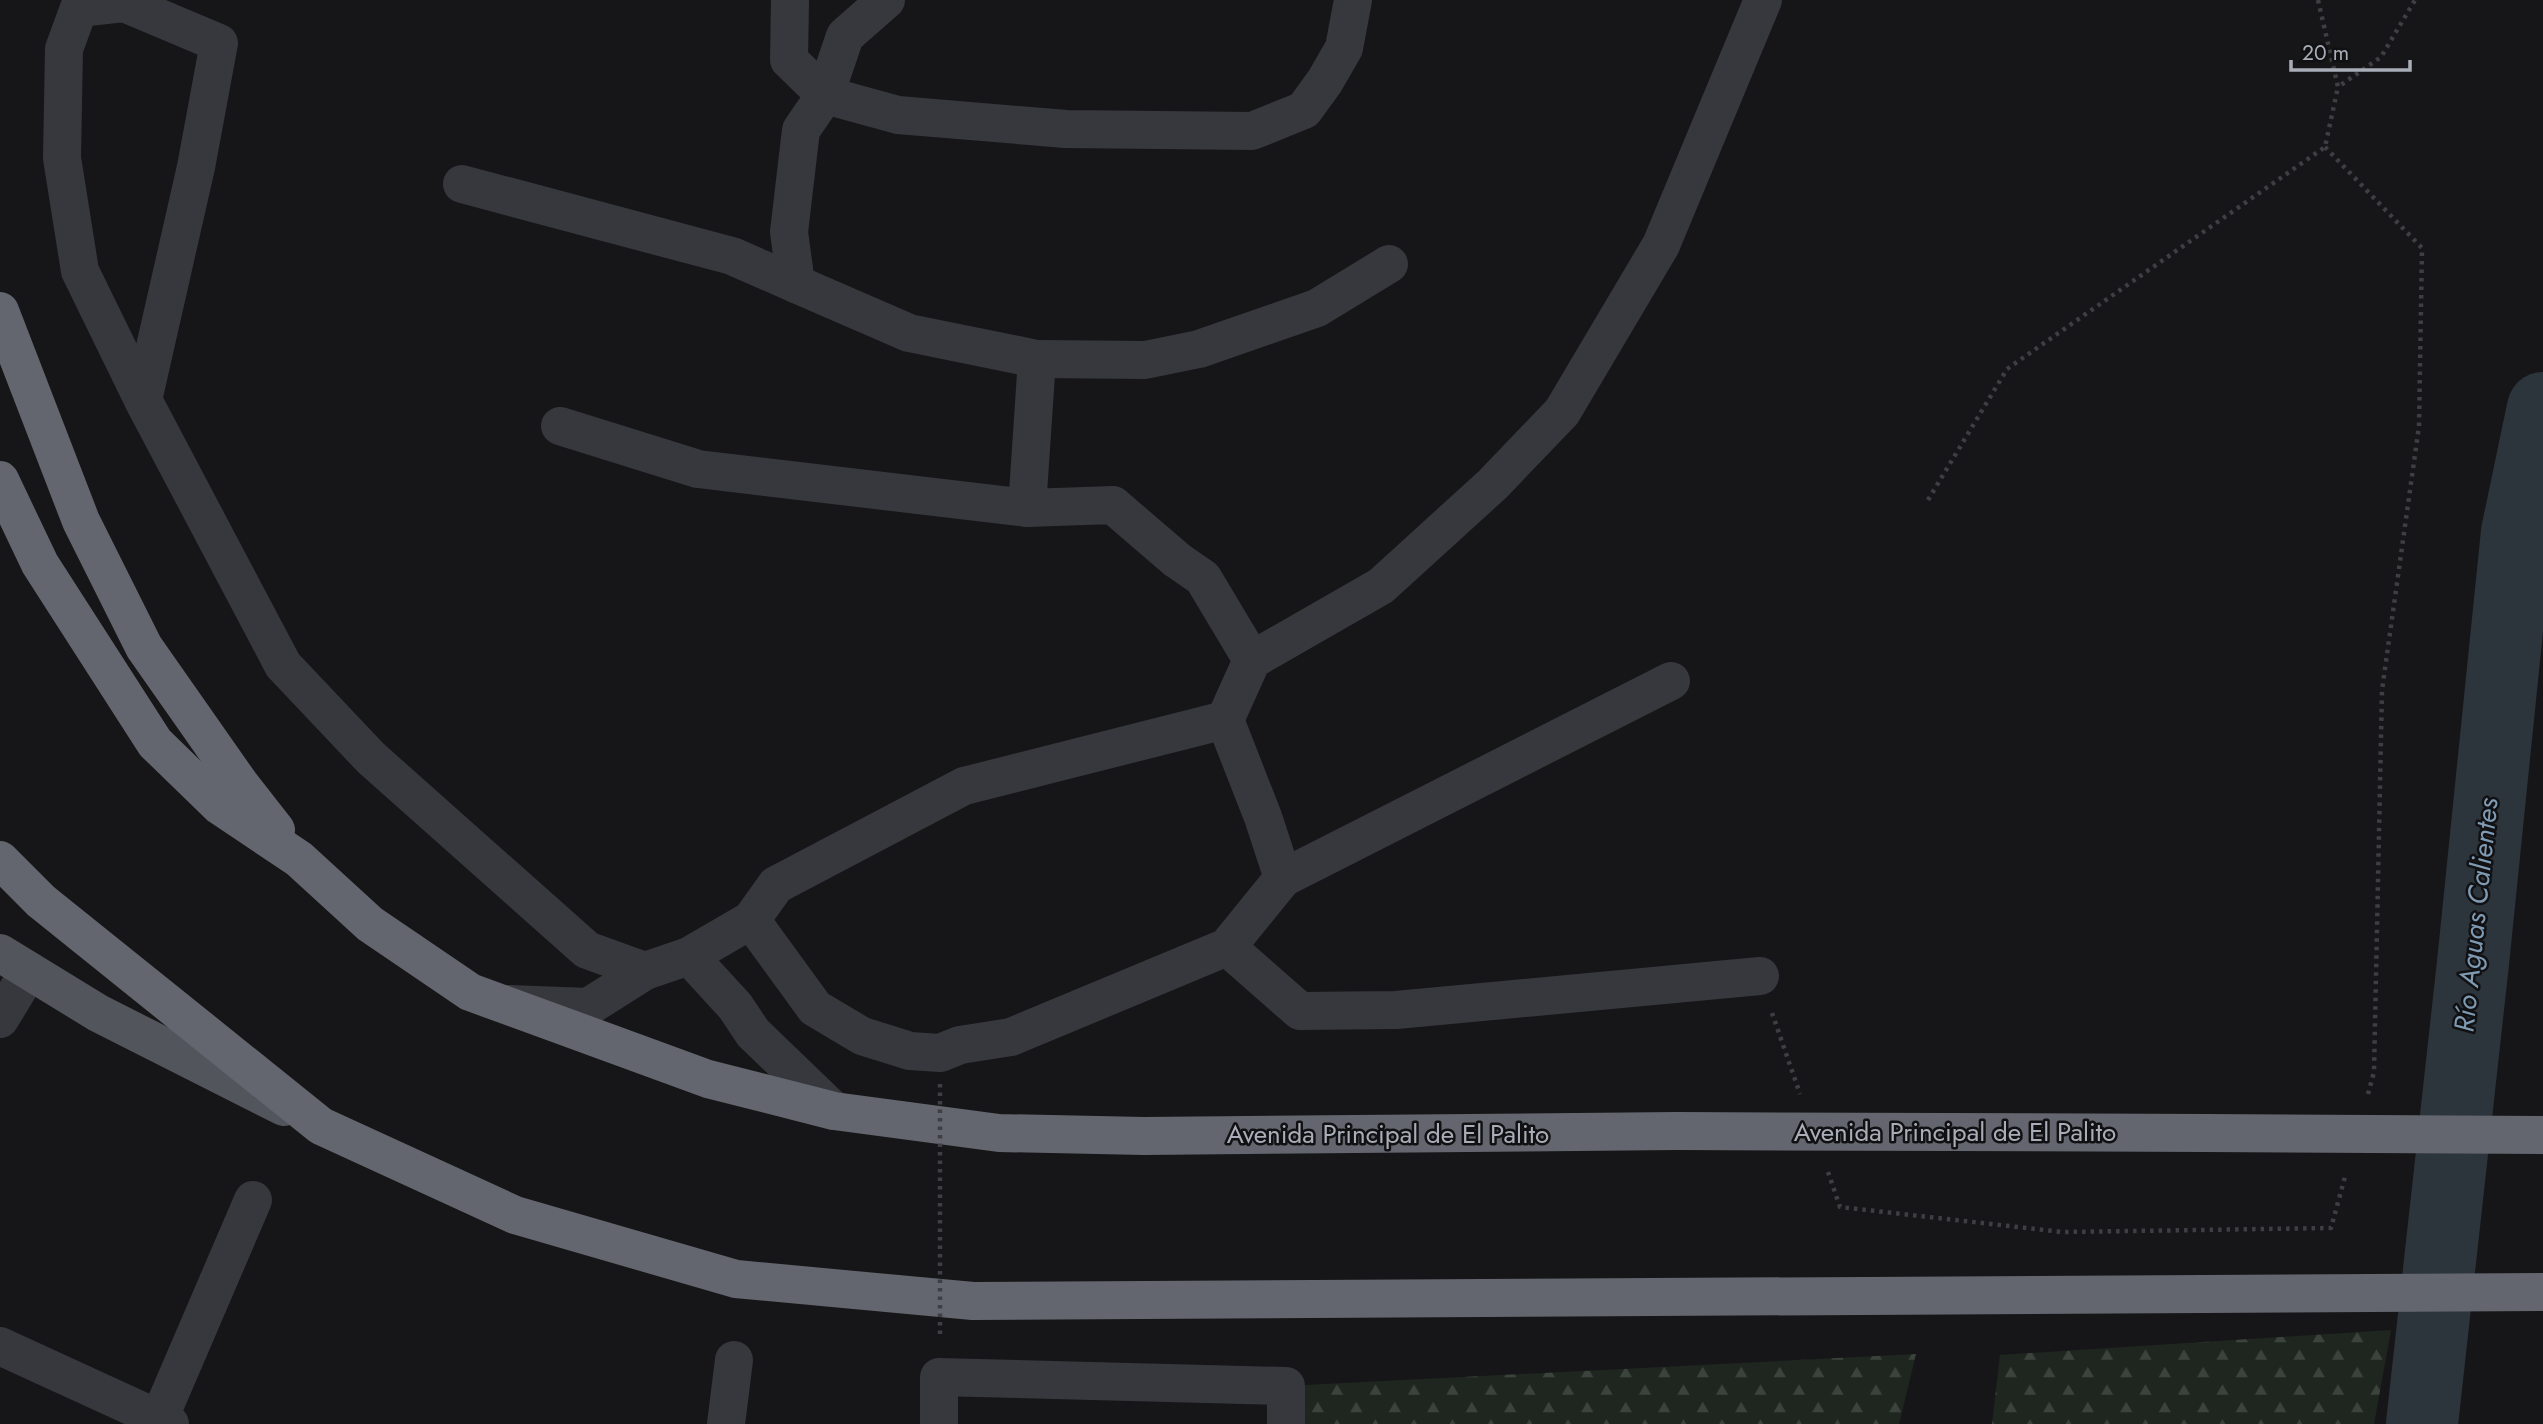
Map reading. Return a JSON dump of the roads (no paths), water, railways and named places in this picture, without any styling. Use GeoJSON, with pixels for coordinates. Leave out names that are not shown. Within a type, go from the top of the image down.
{"type":"FeatureCollection","features":[{"type":"Feature","properties":{"kind":"highway"},"geometry":{"type":"LineString","coordinates":[[0,311],[81,521],[144,647],[240,784],[299,859]]}},
{"type":"Feature","properties":{"kind":"highway"},"geometry":{"type":"LineString","coordinates":[[0,480],[40,564],[155,743],[220,806],[299,859]]}},
{"type":"Feature","properties":{"kind":"highway","name":"Avenida Principal de El Palito"},"geometry":{"type":"LineString","coordinates":[[299,859],[370,924],[470,992],[708,1079],[834,1111],[999,1133],[2543,1135]]}},
{"type":"Feature","properties":{"kind":"highway"},"geometry":{"type":"LineString","coordinates":[[0,860],[41,901],[321,1126],[515,1215],[736,1279],[973,1301],[2543,1292]]}},
{"type":"Feature","properties":{"kind":"main road"},"geometry":{"type":"LineString","coordinates":[[15,962],[98,1013],[321,1126]]}},
{"type":"Feature","properties":{"kind":"street"},"geometry":{"type":"LineString","coordinates":[[790,0],[789,60],[825,95],[898,115],[1066,129],[1252,131],[1304,110],[1344,48],[1353,0]]}},
{"type":"Feature","properties":{"kind":"street"},"geometry":{"type":"LineString","coordinates":[[796,284],[789,232],[801,130],[825,95],[845,36],[886,0]]}},
{"type":"Feature","properties":{"kind":"street"},"geometry":{"type":"LineString","coordinates":[[1283,878],[1263,817],[1225,720],[1252,660],[1381,586],[1493,484],[1562,412],[1661,246],[1763,0]]}},
{"type":"Feature","properties":{"kind":"street"},"geometry":{"type":"LineString","coordinates":[[143,400],[196,167],[219,44],[124,3],[75,4],[64,49],[62,158],[80,271],[143,400],[283,666],[371,758],[587,950],[645,971]]}},
{"type":"Feature","properties":{"kind":"street"},"geometry":{"type":"LineString","coordinates":[[462,184],[732,256],[909,333],[1037,359],[1145,360],[1199,349],[1317,308],[1389,264]]}},
{"type":"Feature","properties":{"kind":"street"},"geometry":{"type":"LineString","coordinates":[[1027,508],[1037,359]]}},
{"type":"Feature","properties":{"kind":"street"},"geometry":{"type":"LineString","coordinates":[[560,426],[698,469],[1027,508],[1113,505],[1177,560],[1203,578],[1252,660]]}},
{"type":"Feature","properties":{"kind":"street"},"geometry":{"type":"LineString","coordinates":[[751,920],[815,1008],[862,1036],[910,1051],[940,1054],[960,1045],[1011,1037],[1227,947],[1283,878],[1671,681]]}},
{"type":"Feature","properties":{"kind":"street"},"geometry":{"type":"LineString","coordinates":[[501,1003],[588,1007],[645,971],[689,956],[751,920],[776,885],[964,786],[1225,720]]}},
{"type":"Feature","properties":{"kind":"street"},"geometry":{"type":"LineString","coordinates":[[1227,947],[1300,1011],[1396,1010],[1760,976]]}},
{"type":"Feature","properties":{"kind":"street"},"geometry":{"type":"LineString","coordinates":[[689,956],[734,1006],[753,1033],[834,1111]]}},
{"type":"Feature","properties":{"kind":"street"},"geometry":{"type":"LineString","coordinates":[[0,1020],[15,962]]}},
{"type":"Feature","properties":{"kind":"street"},"geometry":{"type":"LineString","coordinates":[[0,1346],[165,1421],[253,1200]]}},
{"type":"Feature","properties":{"kind":"street"},"geometry":{"type":"LineString","coordinates":[[726,1424],[734,1360]]}},
{"type":"Feature","properties":{"kind":"street"},"geometry":{"type":"LineString","coordinates":[[939,1424],[939,1377],[1286,1386],[1286,1424]]}},
{"type":"Feature","properties":{"kind":"waterway","name":"Río Aguas Calientes"},"geometry":{"type":"LineString","coordinates":[[2422,1424],[2517,532],[2543,408]]}}]}
